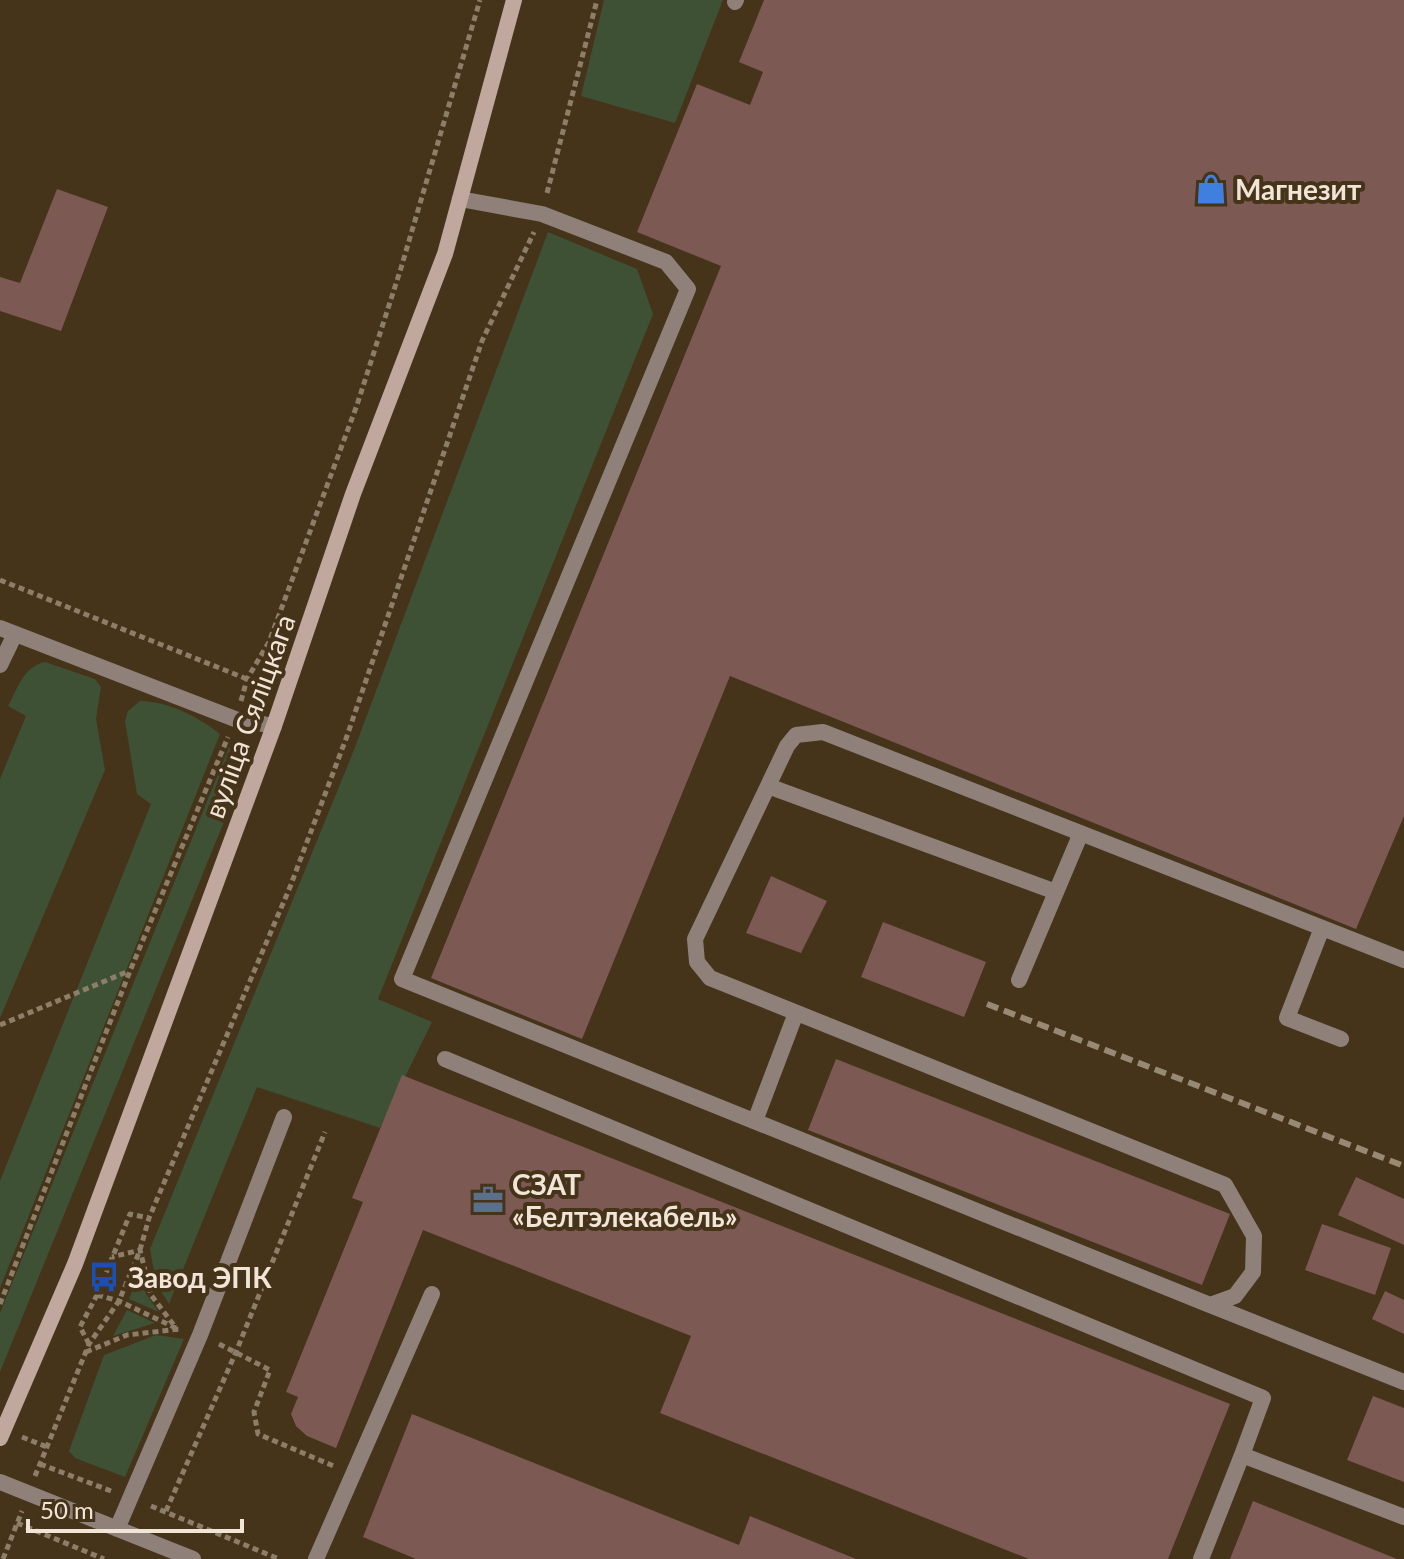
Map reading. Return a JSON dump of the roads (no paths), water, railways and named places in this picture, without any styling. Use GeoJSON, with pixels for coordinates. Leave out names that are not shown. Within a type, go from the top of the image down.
{"type":"FeatureCollection","features":[{"type":"Feature","properties":{"kind":"main road","name":"вуліца Сяліцкага"},"geometry":{"type":"LineString","coordinates":[[0,1438],[75,1264],[274,726],[353,494],[445,254],[514,0]]}},
{"type":"Feature","properties":{"kind":"lane"},"geometry":{"type":"LineString","coordinates":[[460,199],[542,214],[666,262],[688,289],[402,979],[1404,1382]]}},
{"type":"Feature","properties":{"kind":"lane"},"geometry":{"type":"LineString","coordinates":[[0,665],[8,631],[235,719],[274,726]]}},
{"type":"Feature","properties":{"kind":"lane"},"geometry":{"type":"LineString","coordinates":[[1210,1305],[1235,1296],[1253,1272],[1254,1236],[1225,1185],[710,978],[697,962],[695,939],[787,746],[796,735],[823,732],[1322,928],[1402,955]]}},
{"type":"Feature","properties":{"kind":"lane"},"geometry":{"type":"LineString","coordinates":[[768,786],[1056,892]]}},
{"type":"Feature","properties":{"kind":"lane"},"geometry":{"type":"LineString","coordinates":[[1019,980],[1081,833]]}},
{"type":"Feature","properties":{"kind":"lane"},"geometry":{"type":"LineString","coordinates":[[1322,928],[1287,1018],[1341,1039]]}},
{"type":"Feature","properties":{"kind":"lane"},"geometry":{"type":"LineString","coordinates":[[755,1121],[796,1013]]}},
{"type":"Feature","properties":{"kind":"lane"},"geometry":{"type":"LineString","coordinates":[[445,1059],[1263,1398],[1201,1559]]}},
{"type":"Feature","properties":{"kind":"lane"},"geometry":{"type":"LineString","coordinates":[[117,1529],[200,1335],[284,1117]]}},
{"type":"Feature","properties":{"kind":"lane"},"geometry":{"type":"LineString","coordinates":[[316,1559],[432,1294]]}},
{"type":"Feature","properties":{"kind":"lane"},"geometry":{"type":"LineString","coordinates":[[1242,1455],[1404,1517]]}},
{"type":"Feature","properties":{"kind":"lane"},"geometry":{"type":"LineString","coordinates":[[0,1482],[193,1559]]}},
{"type":"Feature","properties":{"kind":"railway"},"geometry":{"type":"LineString","coordinates":[[987,1004],[1404,1166]]}},
{"type":"Feature","properties":{"kind":"place","name":"Магнезит"},"geometry":{"type":"Point","coordinates":[1211,189]}},
{"type":"Feature","properties":{"kind":"place","name":"СЗАТ «Белтэлекабель»"},"geometry":{"type":"Point","coordinates":[488,1200]}},
{"type":"Feature","properties":{"kind":"place","name":"Завод ЭПК"},"geometry":{"type":"Point","coordinates":[104,1277]}}]}
